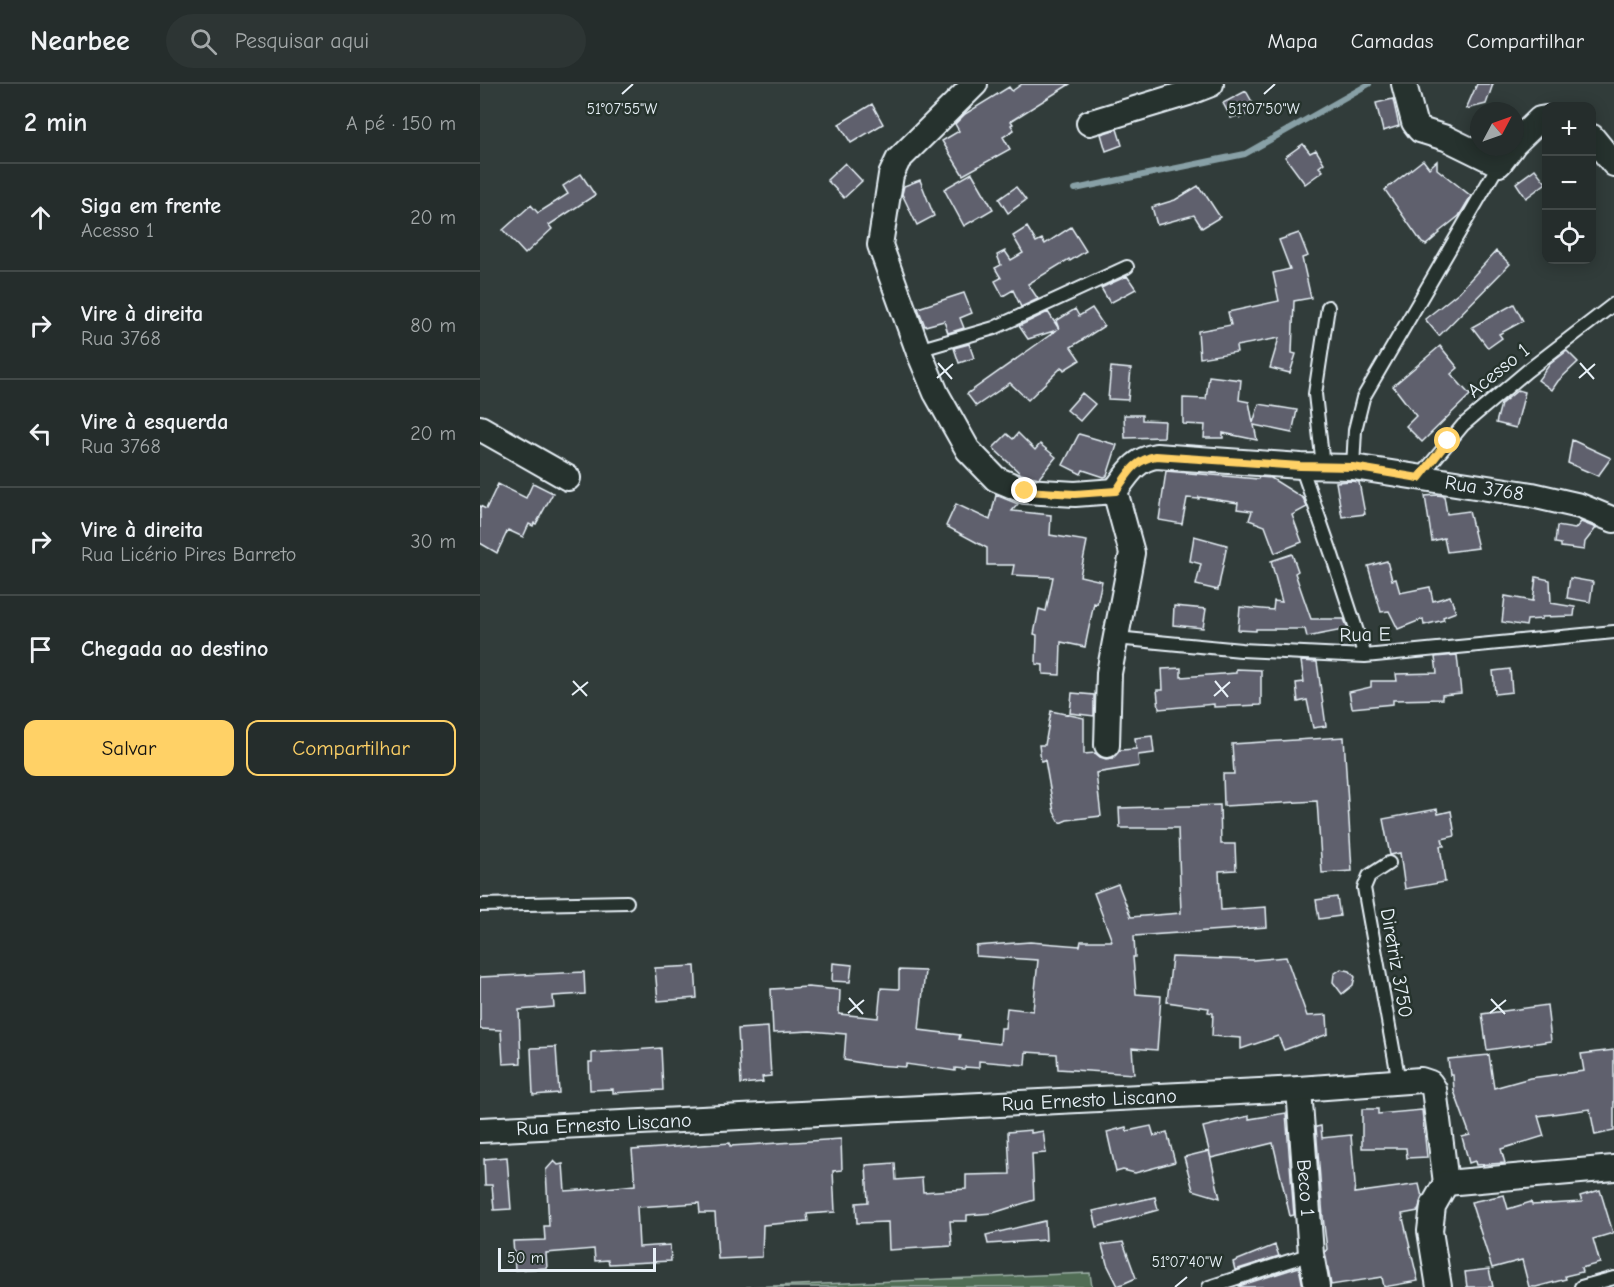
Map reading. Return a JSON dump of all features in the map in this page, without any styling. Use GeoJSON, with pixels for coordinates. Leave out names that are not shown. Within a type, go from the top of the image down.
{"type":"FeatureCollection","features":[{"type":"Feature","properties":{"kind":"street"},"geometry":{"type":"LineString","coordinates":[[975,84],[898,160],[891,176],[880,245],[936,393],[968,450],[996,479],[1025,491],[1075,494],[1116,491],[1132,553],[1109,673],[1107,745]]}},
{"type":"Feature","properties":{"kind":"street"},"geometry":{"type":"LineString","coordinates":[[1089,123],[1185,89],[1211,84]]}},
{"type":"Feature","properties":{"kind":"street"},"geometry":{"type":"LineString","coordinates":[[1404,84],[1414,122],[1420,130],[1470,145]]}},
{"type":"Feature","properties":{"kind":"street"},"geometry":{"type":"LineString","coordinates":[[1524,134],[1542,119]]}},
{"type":"Feature","properties":{"kind":"street"},"geometry":{"type":"LineString","coordinates":[[1596,142],[1614,164]]}},
{"type":"Feature","properties":{"kind":"street"},"geometry":{"type":"LineString","coordinates":[[480,428],[568,478]]}},
{"type":"Feature","properties":{"kind":"street","name":"Rua 3768"},"geometry":{"type":"LineString","coordinates":[[1116,491],[1133,467],[1143,458],[1156,456],[1353,467],[1532,495],[1580,506],[1614,520]]}},
{"type":"Feature","properties":{"kind":"street","name":"Rua Ernesto Liscano"},"geometry":{"type":"LineString","coordinates":[[480,1130],[1299,1089],[1421,1080],[1430,1083],[1434,1089],[1446,1183]]}},
{"type":"Feature","properties":{"kind":"street","name":"Beco 1"},"geometry":{"type":"LineString","coordinates":[[1299,1089],[1311,1254],[1317,1287]]}},
{"type":"Feature","properties":{"kind":"street"},"geometry":{"type":"LineString","coordinates":[[1439,1287],[1430,1231],[1433,1206],[1446,1183],[1614,1168]]}},
{"type":"Feature","properties":{"kind":"lane"},"geometry":{"type":"LineString","coordinates":[[1353,467],[1355,430],[1363,398],[1505,156]]}},
{"type":"Feature","properties":{"kind":"lane"},"geometry":{"type":"LineString","coordinates":[[918,350],[994,328],[1127,267]]}},
{"type":"Feature","properties":{"kind":"lane","name":"Acesso 1"},"geometry":{"type":"LineString","coordinates":[[1419,478],[1462,425],[1614,304]]}},
{"type":"Feature","properties":{"kind":"lane"},"geometry":{"type":"LineString","coordinates":[[1328,307],[1315,394],[1312,466],[1332,555],[1365,656]]}},
{"type":"Feature","properties":{"kind":"lane","name":"Rua E"},"geometry":{"type":"LineString","coordinates":[[1116,638],[1241,650],[1365,656],[1614,632]]}},
{"type":"Feature","properties":{"kind":"lane","name":"Diretriz 3750"},"geometry":{"type":"LineString","coordinates":[[1389,863],[1369,876],[1364,888],[1399,1082]]}},
{"type":"Feature","properties":{"kind":"lane"},"geometry":{"type":"LineString","coordinates":[[480,905],[627,902]]}},
{"type":"Feature","properties":{"kind":"lane"},"geometry":{"type":"LineString","coordinates":[[1209,1287],[1311,1254]]}},
{"type":"Feature","properties":{"kind":"lane"},"geometry":{"type":"LineString","coordinates":[[1581,1287],[1614,1278]]}},
{"type":"Feature","properties":{"kind":"green space"},"geometry":{"type":"Polygon","coordinates":[[[1090,1273],[1092,1287],[746,1287],[1090,1273]]]}},
{"type":"Feature","properties":{"kind":"building"},"geometry":{"type":"Polygon","coordinates":[[[1022,84],[1070,84],[1011,121],[1014,130],[1003,137],[1010,149],[963,175],[942,141],[959,131],[955,124],[965,114],[1009,87],[1012,91],[1022,84]]]}},
{"type":"Feature","properties":{"kind":"building"},"geometry":{"type":"Polygon","coordinates":[[[1477,84],[1493,84],[1487,102],[1470,102],[1470,108],[1466,109],[1477,84]]]}},
{"type":"Feature","properties":{"kind":"building"},"geometry":{"type":"Polygon","coordinates":[[[1246,91],[1256,109],[1240,118],[1239,115],[1231,118],[1223,103],[1246,91]]]}},
{"type":"Feature","properties":{"kind":"building"},"geometry":{"type":"Polygon","coordinates":[[[1393,99],[1399,126],[1383,131],[1376,103],[1393,99]]]}},
{"type":"Feature","properties":{"kind":"building"},"geometry":{"type":"Polygon","coordinates":[[[872,104],[883,124],[851,143],[839,124],[872,104]]]}},
{"type":"Feature","properties":{"kind":"building"},"geometry":{"type":"Polygon","coordinates":[[[1117,129],[1122,145],[1106,151],[1101,134],[1117,129]]]}},
{"type":"Feature","properties":{"kind":"building"},"geometry":{"type":"Polygon","coordinates":[[[1303,144],[1310,153],[1316,150],[1324,163],[1319,167],[1323,171],[1305,184],[1285,157],[1303,144]]]}},
{"type":"Feature","properties":{"kind":"building"},"geometry":{"type":"Polygon","coordinates":[[[1423,160],[1429,168],[1437,161],[1437,169],[1471,196],[1459,216],[1426,245],[1422,243],[1385,190],[1423,160]]]}},
{"type":"Feature","properties":{"kind":"building"},"geometry":{"type":"Polygon","coordinates":[[[845,163],[862,181],[844,198],[827,180],[845,163]]]}},
{"type":"Feature","properties":{"kind":"building"},"geometry":{"type":"Polygon","coordinates":[[[1535,169],[1542,178],[1542,186],[1526,198],[1516,183],[1535,169]]]}},
{"type":"Feature","properties":{"kind":"building"},"geometry":{"type":"Polygon","coordinates":[[[972,173],[993,209],[964,226],[944,189],[972,173]]]}},
{"type":"Feature","properties":{"kind":"building"},"geometry":{"type":"Polygon","coordinates":[[[581,174],[595,195],[549,225],[552,229],[525,254],[503,230],[531,205],[538,213],[568,194],[563,186],[581,174]]]}},
{"type":"Feature","properties":{"kind":"building"},"geometry":{"type":"Polygon","coordinates":[[[920,180],[934,216],[917,225],[902,194],[904,186],[920,180]]]}},
{"type":"Feature","properties":{"kind":"building"},"geometry":{"type":"Polygon","coordinates":[[[1198,186],[1220,217],[1202,228],[1194,215],[1157,225],[1152,207],[1175,200],[1198,186]]]}},
{"type":"Feature","properties":{"kind":"building"},"geometry":{"type":"Polygon","coordinates":[[[1016,187],[1026,200],[1008,213],[999,199],[1016,187]]]}},
{"type":"Feature","properties":{"kind":"building"},"geometry":{"type":"Polygon","coordinates":[[[1027,227],[1036,242],[1042,239],[1045,244],[1071,227],[1086,251],[1028,284],[1038,299],[1021,307],[1013,290],[1003,296],[995,281],[1001,278],[995,268],[1001,265],[997,255],[1005,251],[1011,260],[1023,253],[1013,236],[1027,227]]]}},
{"type":"Feature","properties":{"kind":"building"},"geometry":{"type":"Polygon","coordinates":[[[1299,233],[1308,256],[1302,258],[1311,298],[1294,301],[1292,353],[1296,354],[1290,373],[1270,368],[1279,338],[1236,346],[1237,352],[1200,358],[1198,331],[1231,325],[1228,312],[1279,301],[1273,273],[1290,269],[1279,240],[1299,233]]]}},
{"type":"Feature","properties":{"kind":"building"},"geometry":{"type":"Polygon","coordinates":[[[1496,251],[1510,264],[1439,336],[1425,319],[1459,292],[1496,251]]]}},
{"type":"Feature","properties":{"kind":"building"},"geometry":{"type":"Polygon","coordinates":[[[1127,276],[1136,289],[1110,303],[1101,288],[1127,276]]]}},
{"type":"Feature","properties":{"kind":"building"},"geometry":{"type":"Polygon","coordinates":[[[964,293],[972,313],[960,318],[964,328],[948,333],[944,321],[925,326],[918,308],[964,293]]]}},
{"type":"Feature","properties":{"kind":"building"},"geometry":{"type":"Polygon","coordinates":[[[1514,304],[1523,321],[1499,334],[1502,338],[1488,348],[1472,327],[1514,304]]]}},
{"type":"Feature","properties":{"kind":"building"},"geometry":{"type":"Polygon","coordinates":[[[1092,308],[1104,326],[1071,347],[1080,360],[1064,370],[1062,367],[1028,400],[1010,383],[976,406],[967,394],[1057,330],[1028,339],[1019,326],[1048,312],[1059,329],[1056,321],[1075,309],[1079,316],[1092,308]]]}},
{"type":"Feature","properties":{"kind":"building"},"geometry":{"type":"Polygon","coordinates":[[[969,344],[974,358],[959,363],[954,348],[969,344]]]}},
{"type":"Feature","properties":{"kind":"building"},"geometry":{"type":"Polygon","coordinates":[[[1440,346],[1458,368],[1451,374],[1470,395],[1422,442],[1406,426],[1416,416],[1393,386],[1440,346]]]}},
{"type":"Feature","properties":{"kind":"building"},"geometry":{"type":"Polygon","coordinates":[[[1567,351],[1578,362],[1552,390],[1538,380],[1550,364],[1567,351]]]}},
{"type":"Feature","properties":{"kind":"building"},"geometry":{"type":"Polygon","coordinates":[[[1111,367],[1131,369],[1128,400],[1108,399],[1111,367]]]}},
{"type":"Feature","properties":{"kind":"building"},"geometry":{"type":"Polygon","coordinates":[[[1209,376],[1241,380],[1239,400],[1249,402],[1253,423],[1259,404],[1297,410],[1292,433],[1254,425],[1257,440],[1223,433],[1223,438],[1204,438],[1205,425],[1183,424],[1183,398],[1206,399],[1209,376]]]}},
{"type":"Feature","properties":{"kind":"building"},"geometry":{"type":"Polygon","coordinates":[[[1518,390],[1525,392],[1516,428],[1496,423],[1501,404],[1518,390]]]}},
{"type":"Feature","properties":{"kind":"building"},"geometry":{"type":"Polygon","coordinates":[[[1082,393],[1095,404],[1080,421],[1067,410],[1082,393]]]}},
{"type":"Feature","properties":{"kind":"building"},"geometry":{"type":"Polygon","coordinates":[[[1124,415],[1142,415],[1142,420],[1165,421],[1164,437],[1125,438],[1124,415]]]}},
{"type":"Feature","properties":{"kind":"building"},"geometry":{"type":"Polygon","coordinates":[[[1018,433],[1035,450],[1040,444],[1056,457],[1039,478],[1021,474],[993,448],[1007,434],[1013,439],[1018,433]]]}},
{"type":"Feature","properties":{"kind":"building"},"geometry":{"type":"Polygon","coordinates":[[[1079,434],[1117,445],[1107,476],[1083,470],[1081,474],[1063,465],[1079,434]]]}},
{"type":"Feature","properties":{"kind":"building"},"geometry":{"type":"Polygon","coordinates":[[[1572,440],[1611,458],[1598,476],[1568,463],[1572,440]]]}},
{"type":"Feature","properties":{"kind":"building"},"geometry":{"type":"Polygon","coordinates":[[[1166,471],[1258,479],[1259,477],[1271,478],[1303,498],[1307,507],[1292,515],[1302,542],[1275,553],[1265,526],[1249,520],[1252,511],[1237,509],[1238,503],[1199,497],[1199,499],[1187,498],[1182,524],[1159,520],[1166,471]]]}},
{"type":"Feature","properties":{"kind":"building"},"geometry":{"type":"Polygon","coordinates":[[[1336,482],[1359,482],[1365,514],[1342,517],[1336,482]]]}},
{"type":"Feature","properties":{"kind":"building"},"geometry":{"type":"Polygon","coordinates":[[[533,483],[553,493],[536,524],[534,523],[533,526],[529,524],[523,537],[508,530],[497,553],[480,543],[480,506],[486,509],[498,484],[526,498],[533,483]]]}},
{"type":"Feature","properties":{"kind":"building"},"geometry":{"type":"Polygon","coordinates":[[[996,495],[1018,504],[1012,511],[1051,515],[1050,535],[1087,541],[1080,576],[1102,581],[1097,604],[1094,603],[1085,647],[1061,642],[1060,675],[1043,674],[1043,665],[1036,664],[1037,635],[1034,634],[1039,609],[1046,611],[1053,577],[1012,575],[1014,565],[987,565],[987,548],[946,526],[956,504],[990,520],[996,495]]]}},
{"type":"Feature","properties":{"kind":"building"},"geometry":{"type":"Polygon","coordinates":[[[1425,496],[1444,496],[1447,514],[1469,511],[1478,548],[1447,552],[1444,538],[1432,541],[1425,496]]]}},
{"type":"Feature","properties":{"kind":"building"},"geometry":{"type":"Polygon","coordinates":[[[1581,522],[1596,528],[1585,542],[1584,550],[1561,547],[1561,544],[1555,543],[1557,526],[1575,529],[1581,522]]]}},
{"type":"Feature","properties":{"kind":"building"},"geometry":{"type":"Polygon","coordinates":[[[1194,536],[1227,545],[1218,590],[1196,585],[1201,564],[1190,561],[1194,536]]]}},
{"type":"Feature","properties":{"kind":"building"},"geometry":{"type":"Polygon","coordinates":[[[1292,554],[1298,571],[1295,573],[1311,619],[1344,619],[1348,629],[1307,637],[1305,629],[1238,630],[1240,607],[1273,610],[1274,601],[1282,602],[1271,561],[1292,554]]]}},
{"type":"Feature","properties":{"kind":"building"},"geometry":{"type":"Polygon","coordinates":[[[1387,561],[1392,580],[1396,579],[1400,593],[1430,587],[1433,601],[1450,596],[1456,612],[1443,617],[1444,620],[1424,625],[1423,619],[1398,629],[1389,611],[1381,612],[1368,566],[1387,561]]]}},
{"type":"Feature","properties":{"kind":"building"},"geometry":{"type":"Polygon","coordinates":[[[1536,577],[1550,580],[1551,603],[1575,607],[1574,616],[1527,620],[1526,626],[1502,622],[1505,596],[1533,601],[1536,577]]]}},
{"type":"Feature","properties":{"kind":"building"},"geometry":{"type":"Polygon","coordinates":[[[1570,578],[1593,582],[1590,602],[1567,598],[1570,578]]]}},
{"type":"Feature","properties":{"kind":"building"},"geometry":{"type":"Polygon","coordinates":[[[1174,606],[1206,609],[1203,628],[1173,625],[1174,606]]]}},
{"type":"Feature","properties":{"kind":"building"},"geometry":{"type":"Polygon","coordinates":[[[1457,655],[1461,693],[1442,695],[1442,699],[1393,700],[1393,704],[1352,708],[1349,692],[1371,687],[1371,681],[1397,681],[1396,674],[1437,673],[1435,657],[1457,655]]]}},
{"type":"Feature","properties":{"kind":"building"},"geometry":{"type":"Polygon","coordinates":[[[1301,661],[1317,662],[1326,726],[1313,728],[1307,700],[1298,702],[1296,683],[1304,682],[1301,661]]]}},
{"type":"Feature","properties":{"kind":"building"},"geometry":{"type":"Polygon","coordinates":[[[1181,668],[1181,677],[1236,673],[1236,669],[1261,670],[1261,705],[1214,707],[1214,704],[1159,709],[1157,690],[1163,690],[1162,669],[1181,668]]]}},
{"type":"Feature","properties":{"kind":"building"},"geometry":{"type":"Polygon","coordinates":[[[1510,669],[1512,692],[1495,694],[1493,671],[1510,669]]]}},
{"type":"Feature","properties":{"kind":"building"},"geometry":{"type":"Polygon","coordinates":[[[1072,693],[1094,695],[1094,716],[1070,713],[1072,693]]]}},
{"type":"Feature","properties":{"kind":"building"},"geometry":{"type":"Polygon","coordinates":[[[1051,711],[1084,718],[1084,754],[1095,753],[1106,759],[1113,758],[1120,750],[1136,749],[1135,738],[1152,736],[1154,753],[1138,755],[1139,766],[1096,773],[1101,816],[1060,823],[1054,812],[1045,760],[1041,761],[1039,745],[1045,745],[1051,711]]]}},
{"type":"Feature","properties":{"kind":"building"},"geometry":{"type":"Polygon","coordinates":[[[1344,737],[1352,871],[1322,873],[1317,801],[1224,806],[1223,774],[1234,774],[1232,744],[1344,737]]]}},
{"type":"Feature","properties":{"kind":"building"},"geometry":{"type":"Polygon","coordinates":[[[1220,805],[1221,844],[1235,844],[1236,870],[1219,871],[1221,910],[1266,907],[1267,927],[1134,936],[1136,994],[1161,996],[1157,1050],[1132,1048],[1134,1074],[1058,1069],[1057,1054],[1026,1052],[1025,1065],[979,1061],[979,1068],[955,1068],[955,1071],[906,1064],[906,1067],[874,1065],[844,1060],[846,1034],[810,1031],[773,1033],[771,989],[808,987],[840,990],[839,1014],[878,1018],[881,988],[899,989],[899,970],[925,971],[919,1030],[960,1035],[959,1039],[1000,1044],[1001,1028],[1005,1028],[1007,1008],[1033,1011],[1038,960],[976,956],[976,946],[1030,942],[1080,946],[1081,941],[1112,941],[1094,893],[1118,884],[1131,917],[1181,913],[1178,828],[1120,828],[1119,808],[1220,805]]]}},
{"type":"Feature","properties":{"kind":"building"},"geometry":{"type":"Polygon","coordinates":[[[1437,809],[1438,814],[1451,811],[1455,836],[1442,839],[1444,846],[1440,846],[1445,882],[1405,889],[1400,853],[1390,855],[1383,819],[1437,809]]]}},
{"type":"Feature","properties":{"kind":"building"},"geometry":{"type":"Polygon","coordinates":[[[1337,897],[1340,916],[1319,919],[1316,900],[1337,897]]]}},
{"type":"Feature","properties":{"kind":"building"},"geometry":{"type":"Polygon","coordinates":[[[1172,957],[1253,960],[1286,957],[1307,1016],[1327,1015],[1328,1034],[1284,1050],[1278,1036],[1241,1049],[1241,1038],[1212,1036],[1213,1013],[1208,1012],[1209,1008],[1167,1002],[1172,957]]]}},
{"type":"Feature","properties":{"kind":"building"},"geometry":{"type":"Polygon","coordinates":[[[833,963],[852,965],[850,982],[832,981],[833,963]]]}},
{"type":"Feature","properties":{"kind":"building"},"geometry":{"type":"Polygon","coordinates":[[[695,966],[697,998],[658,1001],[655,968],[695,966]]]}},
{"type":"Feature","properties":{"kind":"building"},"geometry":{"type":"Polygon","coordinates":[[[1341,969],[1350,971],[1355,977],[1353,985],[1342,994],[1333,982],[1334,974],[1341,969]]]}},
{"type":"Feature","properties":{"kind":"building"},"geometry":{"type":"Polygon","coordinates":[[[584,972],[585,994],[553,996],[554,1007],[519,1010],[521,1063],[503,1064],[501,1030],[480,1029],[480,977],[584,972]]]}},
{"type":"Feature","properties":{"kind":"building"},"geometry":{"type":"Polygon","coordinates":[[[1547,1005],[1551,1041],[1487,1050],[1482,1014],[1547,1005]]]}},
{"type":"Feature","properties":{"kind":"building"},"geometry":{"type":"Polygon","coordinates":[[[768,1027],[771,1076],[762,1077],[763,1082],[741,1084],[738,1029],[768,1027]]]}},
{"type":"Feature","properties":{"kind":"building"},"geometry":{"type":"Polygon","coordinates":[[[556,1047],[559,1093],[533,1095],[531,1048],[556,1047]]]}},
{"type":"Feature","properties":{"kind":"building"},"geometry":{"type":"Polygon","coordinates":[[[661,1048],[663,1090],[613,1093],[613,1089],[590,1090],[589,1062],[592,1062],[592,1053],[661,1048]]]}},
{"type":"Feature","properties":{"kind":"building"},"geometry":{"type":"Polygon","coordinates":[[[1614,1050],[1614,1131],[1595,1135],[1590,1109],[1538,1116],[1544,1136],[1501,1149],[1505,1163],[1476,1165],[1475,1161],[1469,1163],[1462,1137],[1470,1135],[1454,1091],[1453,1075],[1450,1075],[1448,1059],[1489,1055],[1494,1088],[1530,1078],[1584,1071],[1581,1054],[1614,1050]]]}},
{"type":"Feature","properties":{"kind":"building"},"geometry":{"type":"Polygon","coordinates":[[[1362,1109],[1378,1109],[1378,1114],[1422,1110],[1427,1157],[1407,1158],[1406,1148],[1362,1148],[1362,1109]]]}},
{"type":"Feature","properties":{"kind":"building"},"geometry":{"type":"Polygon","coordinates":[[[1286,1113],[1294,1215],[1290,1216],[1273,1143],[1211,1158],[1203,1127],[1249,1116],[1249,1119],[1286,1113]]]}},
{"type":"Feature","properties":{"kind":"building"},"geometry":{"type":"Polygon","coordinates":[[[1151,1126],[1154,1136],[1167,1132],[1175,1162],[1135,1173],[1123,1170],[1116,1172],[1107,1132],[1126,1127],[1127,1131],[1151,1126]]]}},
{"type":"Feature","properties":{"kind":"building"},"geometry":{"type":"Polygon","coordinates":[[[1321,1126],[1322,1138],[1351,1135],[1354,1193],[1419,1184],[1422,1197],[1418,1211],[1402,1214],[1418,1281],[1384,1287],[1382,1277],[1331,1285],[1325,1252],[1327,1249],[1316,1127],[1321,1126]]]}},
{"type":"Feature","properties":{"kind":"building"},"geometry":{"type":"Polygon","coordinates":[[[1031,1130],[1031,1133],[1043,1131],[1046,1153],[1032,1154],[1034,1200],[993,1213],[967,1215],[967,1221],[950,1221],[952,1246],[889,1250],[888,1222],[857,1223],[856,1203],[868,1202],[866,1165],[895,1163],[896,1180],[922,1178],[923,1192],[966,1189],[966,1175],[1010,1174],[1008,1132],[1031,1130]]]}},
{"type":"Feature","properties":{"kind":"building"},"geometry":{"type":"Polygon","coordinates":[[[841,1139],[842,1170],[833,1171],[835,1212],[807,1214],[808,1221],[763,1225],[762,1257],[718,1259],[715,1213],[700,1213],[699,1203],[637,1207],[639,1247],[670,1245],[671,1261],[609,1264],[608,1260],[595,1261],[594,1249],[546,1253],[547,1268],[515,1270],[513,1241],[545,1240],[544,1226],[549,1226],[546,1170],[554,1161],[558,1165],[563,1164],[565,1191],[595,1189],[635,1185],[632,1150],[730,1143],[730,1146],[841,1139]]]}},
{"type":"Feature","properties":{"kind":"building"},"geometry":{"type":"Polygon","coordinates":[[[1209,1151],[1220,1198],[1193,1190],[1184,1157],[1209,1151]]]}},
{"type":"Feature","properties":{"kind":"building"},"geometry":{"type":"Polygon","coordinates":[[[507,1157],[511,1209],[494,1210],[492,1185],[485,1185],[484,1159],[507,1157]]]}},
{"type":"Feature","properties":{"kind":"building"},"geometry":{"type":"Polygon","coordinates":[[[1600,1190],[1613,1233],[1593,1239],[1600,1263],[1581,1268],[1582,1272],[1565,1276],[1566,1279],[1536,1287],[1529,1287],[1522,1260],[1492,1268],[1471,1202],[1504,1195],[1508,1209],[1531,1202],[1532,1205],[1582,1202],[1580,1196],[1600,1190]]]}},
{"type":"Feature","properties":{"kind":"building"},"geometry":{"type":"Polygon","coordinates":[[[1155,1197],[1158,1210],[1097,1227],[1093,1211],[1155,1197]]]}},
{"type":"Feature","properties":{"kind":"building"},"geometry":{"type":"Polygon","coordinates":[[[1045,1221],[1046,1240],[988,1244],[986,1235],[1045,1221]]]}},
{"type":"Feature","properties":{"kind":"building"},"geometry":{"type":"Polygon","coordinates":[[[1123,1242],[1136,1278],[1118,1286],[1107,1264],[1102,1245],[1123,1242]]]}},
{"type":"Feature","properties":{"kind":"building"},"geometry":{"type":"Polygon","coordinates":[[[1275,1245],[1279,1256],[1235,1270],[1233,1262],[1275,1245]]]}},
{"type":"Feature","properties":{"kind":"building"},"geometry":{"type":"Polygon","coordinates":[[[1299,1267],[1303,1287],[1239,1286],[1299,1267]]]}},
{"type":"Feature","properties":{"kind":"building"},"geometry":{"type":"Polygon","coordinates":[[[1489,1269],[1493,1287],[1467,1287],[1465,1272],[1489,1269]]]}},
{"type":"Feature","properties":{"kind":"waterway"},"geometry":{"type":"LineString","coordinates":[[1075,189],[1245,154],[1369,84]]}},
{"type":"Feature","properties":{"kind":"route"},"geometry":{"type":"LineString","coordinates":[[1025,491],[1075,494],[1116,491],[1133,467],[1143,458],[1156,456],[1300,466],[1353,467],[1419,478],[1448,441]]}}]}
